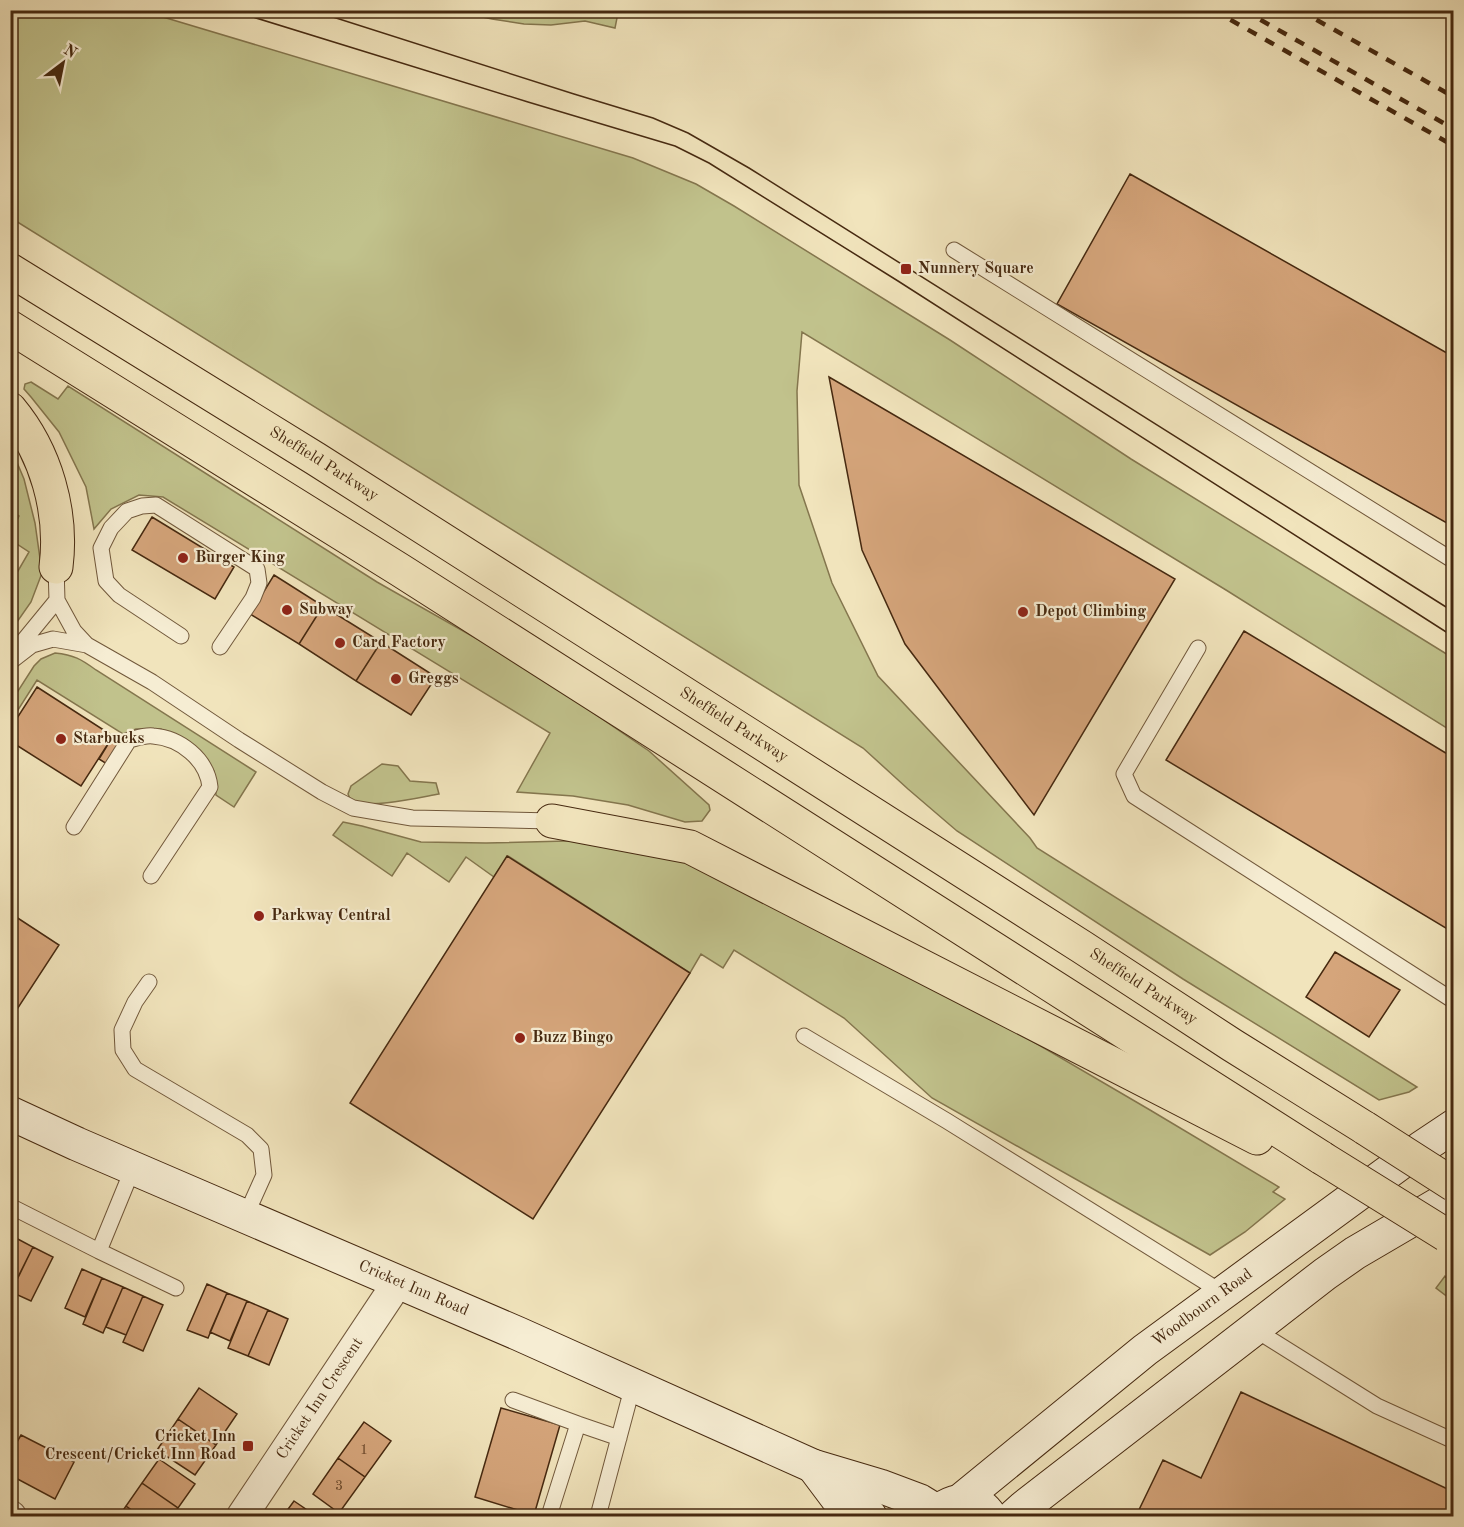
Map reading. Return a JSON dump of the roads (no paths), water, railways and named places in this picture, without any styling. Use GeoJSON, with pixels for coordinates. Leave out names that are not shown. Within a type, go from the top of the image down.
{"type":"FeatureCollection","features":[{"type":"Feature","properties":{"kind":"highway","name":"Sheffield Parkway"},"geometry":{"type":"LineString","coordinates":[[10,270],[326,465],[1454,1185]]}},
{"type":"Feature","properties":{"kind":"highway"},"geometry":{"type":"LineString","coordinates":[[10,327],[400,570],[1317,1162]]}},
{"type":"Feature","properties":{"kind":"highway"},"geometry":{"type":"LineString","coordinates":[[10,409],[24,425],[38,453],[51,488],[58,536],[56,567]]}},
{"type":"Feature","properties":{"kind":"highway"},"geometry":{"type":"LineString","coordinates":[[552,821],[690,847],[1317,1162],[1450,1238]]}},
{"type":"Feature","properties":{"kind":"street","name":"Cricket Inn Road"},"geometry":{"type":"LineString","coordinates":[[10,1113],[633,1384],[813,1466],[880,1486],[944,1510],[976,1503],[990,1516]]}},
{"type":"Feature","properties":{"kind":"street","name":"Woodbourn Road"},"geometry":{"type":"LineString","coordinates":[[944,1510],[1145,1350],[1454,1126]]}},
{"type":"Feature","properties":{"kind":"street"},"geometry":{"type":"LineString","coordinates":[[1014,1516],[1325,1274],[1355,1253],[1454,1195]]}},
{"type":"Feature","properties":{"kind":"street","name":"Cricket Inn Crescent"},"geometry":{"type":"LineString","coordinates":[[242,1516],[398,1282]]}},
{"type":"Feature","properties":{"kind":"street"},"geometry":{"type":"LineString","coordinates":[[1223,1293],[1254,1329]]}},
{"type":"Feature","properties":{"kind":"street","name":"Cricket Inn Road"},"geometry":{"type":"LineString","coordinates":[[813,1466],[837,1498],[870,1516]]}},
{"type":"Feature","properties":{"kind":"lane"},"geometry":{"type":"LineString","coordinates":[[954,250],[1454,561]]}},
{"type":"Feature","properties":{"kind":"lane"},"geometry":{"type":"LineString","coordinates":[[181,636],[119,595],[106,580],[101,548],[111,528],[127,511],[142,506],[156,505],[257,568],[259,583],[253,598],[220,647]]}},
{"type":"Feature","properties":{"kind":"lane"},"geometry":{"type":"LineString","coordinates":[[56,567],[57,600],[74,631],[87,645],[152,682],[322,792],[353,808],[412,818],[552,821]]}},
{"type":"Feature","properties":{"kind":"lane"},"geometry":{"type":"LineString","coordinates":[[10,657],[57,600]]}},
{"type":"Feature","properties":{"kind":"lane"},"geometry":{"type":"LineString","coordinates":[[10,662],[32,645],[53,639],[87,645]]}},
{"type":"Feature","properties":{"kind":"lane"},"geometry":{"type":"LineString","coordinates":[[1198,648],[1124,774],[1134,796],[1454,1001]]}},
{"type":"Feature","properties":{"kind":"lane"},"geometry":{"type":"LineString","coordinates":[[74,827],[129,740],[142,736],[169,738],[187,748],[201,762],[210,787],[151,876]]}},
{"type":"Feature","properties":{"kind":"lane"},"geometry":{"type":"LineString","coordinates":[[149,982],[135,1002],[122,1030],[123,1050],[135,1069],[248,1135],[261,1149],[264,1175],[246,1215]]}},
{"type":"Feature","properties":{"kind":"lane"},"geometry":{"type":"LineString","coordinates":[[804,1036],[947,1121],[1223,1293]]}},
{"type":"Feature","properties":{"kind":"lane"},"geometry":{"type":"LineString","coordinates":[[99,1251],[133,1168]]}},
{"type":"Feature","properties":{"kind":"lane"},"geometry":{"type":"LineString","coordinates":[[10,1206],[176,1288]]}},
{"type":"Feature","properties":{"kind":"lane"},"geometry":{"type":"LineString","coordinates":[[1254,1329],[1377,1406],[1454,1441]]}},
{"type":"Feature","properties":{"kind":"lane"},"geometry":{"type":"LineString","coordinates":[[598,1516],[633,1384]]}},
{"type":"Feature","properties":{"kind":"lane"},"geometry":{"type":"LineString","coordinates":[[513,1400],[619,1438]]}},
{"type":"Feature","properties":{"kind":"lane"},"geometry":{"type":"LineString","coordinates":[[549,1516],[578,1424]]}},
{"type":"Feature","properties":{"kind":"tram line"},"geometry":{"type":"LineString","coordinates":[[230,10],[675,146],[709,163],[898,281],[1454,637]]}},
{"type":"Feature","properties":{"kind":"tram line"},"geometry":{"type":"LineString","coordinates":[[311,10],[653,118],[688,133],[749,168],[1454,612]]}},
{"type":"Feature","properties":{"kind":"railway"},"geometry":{"type":"LineString","coordinates":[[1213,10],[1454,146]]}},
{"type":"Feature","properties":{"kind":"railway"},"geometry":{"type":"LineString","coordinates":[[1243,10],[1454,129]]}},
{"type":"Feature","properties":{"kind":"railway"},"geometry":{"type":"LineString","coordinates":[[1299,10],[1454,97]]}},
{"type":"Feature","properties":{"kind":"place","name":"Nunnery Square"},"geometry":{"type":"Point","coordinates":[906,269]}},
{"type":"Feature","properties":{"kind":"place","name":"Burger King"},"geometry":{"type":"Point","coordinates":[183,558]}},
{"type":"Feature","properties":{"kind":"place","name":"Subway"},"geometry":{"type":"Point","coordinates":[287,610]}},
{"type":"Feature","properties":{"kind":"place","name":"Depot Climbing"},"geometry":{"type":"Point","coordinates":[1023,612]}},
{"type":"Feature","properties":{"kind":"place","name":"Card Factory"},"geometry":{"type":"Point","coordinates":[340,643]}},
{"type":"Feature","properties":{"kind":"place","name":"Greggs"},"geometry":{"type":"Point","coordinates":[396,679]}},
{"type":"Feature","properties":{"kind":"place","name":"Starbucks"},"geometry":{"type":"Point","coordinates":[61,739]}},
{"type":"Feature","properties":{"kind":"place","name":"Parkway Central"},"geometry":{"type":"Point","coordinates":[259,916]}},
{"type":"Feature","properties":{"kind":"place","name":"Buzz Bingo"},"geometry":{"type":"Point","coordinates":[520,1038]}},
{"type":"Feature","properties":{"kind":"place","name":"Cricket Inn Crescent/Cricket Inn Road"},"geometry":{"type":"Point","coordinates":[248,1446]}}]}
